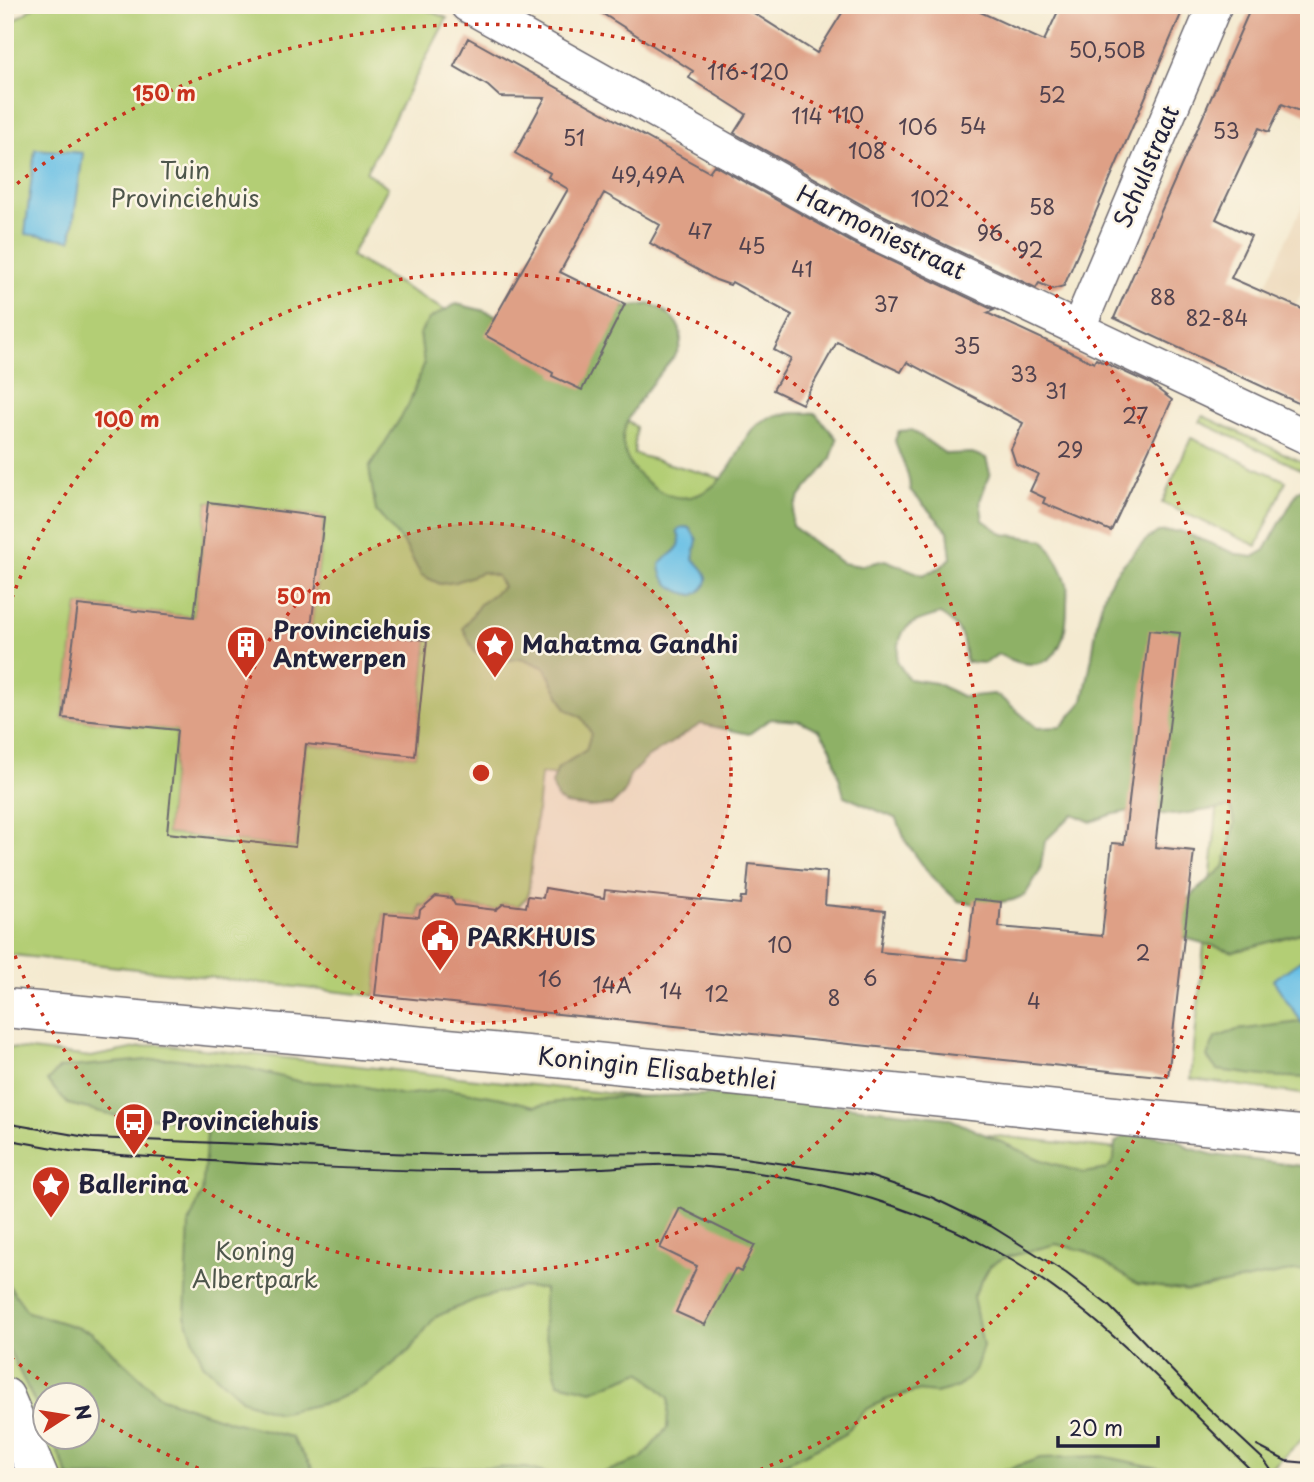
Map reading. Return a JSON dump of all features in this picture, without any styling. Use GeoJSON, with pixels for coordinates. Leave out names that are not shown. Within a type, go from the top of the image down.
{"type":"FeatureCollection","features":[{"type":"Feature","properties":{"kind":"main road","name":"Koningin Elisabethlei"},"geometry":{"type":"LineString","coordinates":[[5,1008],[537,1056],[1309,1136]]}},
{"type":"Feature","properties":{"kind":"main road"},"geometry":{"type":"LineString","coordinates":[[5,1397],[39,1477]]}},
{"type":"Feature","properties":{"kind":"street","name":"Harmoniestraat"},"geometry":{"type":"LineString","coordinates":[[467,5],[861,226],[1309,438]]}},
{"type":"Feature","properties":{"kind":"street","name":"Schulstraat"},"geometry":{"type":"LineString","coordinates":[[1079,329],[1215,5]]}},
{"type":"Feature","properties":{"kind":"shaded area"},"geometry":{"type":"Polygon","coordinates":[[[1309,191],[1309,277],[1294,308],[1262,293],[1309,191]]]}},
{"type":"Feature","properties":{"kind":"green space","name":"Tuin Provinciehuis"},"geometry":{"type":"Polygon","coordinates":[[[36,5],[415,5],[447,18],[366,172],[388,187],[351,256],[582,390],[636,427],[634,454],[755,488],[601,780],[541,774],[528,896],[518,906],[503,904],[496,910],[455,905],[451,898],[436,896],[425,906],[420,905],[419,917],[384,914],[375,996],[5,954],[5,28],[36,5]],[[208,502],[194,617],[78,605],[63,718],[177,730],[167,833],[295,847],[306,744],[415,756],[427,640],[311,628],[324,517],[208,502]]]}},
{"type":"Feature","properties":{"kind":"green space"},"geometry":{"type":"Polygon","coordinates":[[[456,304],[510,320],[651,304],[664,311],[675,321],[681,333],[681,341],[677,353],[645,392],[626,424],[623,444],[631,465],[639,476],[657,489],[668,495],[689,497],[709,489],[725,474],[749,433],[764,420],[778,415],[815,413],[837,439],[830,460],[799,498],[792,526],[842,563],[861,566],[885,560],[923,575],[941,567],[951,558],[948,531],[910,490],[908,476],[895,440],[899,431],[912,430],[946,454],[972,453],[986,458],[990,473],[980,501],[983,520],[1003,534],[1044,540],[1065,578],[1066,622],[1058,649],[1041,663],[1029,664],[998,654],[986,663],[966,662],[960,634],[953,624],[940,614],[906,628],[900,640],[897,662],[909,679],[936,683],[963,697],[994,694],[1037,728],[1061,727],[1083,701],[1098,617],[1106,589],[1117,571],[1145,541],[1158,532],[1180,531],[1239,555],[1253,557],[1265,550],[1298,491],[1309,486],[1309,926],[1304,932],[1234,952],[1178,936],[1177,914],[1197,890],[1224,867],[1235,823],[1230,807],[1174,815],[1150,813],[1140,809],[1091,822],[1073,814],[1045,841],[1040,871],[1025,895],[983,905],[958,901],[931,876],[906,842],[897,819],[844,796],[831,748],[819,730],[800,721],[770,719],[749,734],[701,724],[647,758],[630,775],[624,793],[612,805],[590,807],[565,804],[557,798],[552,784],[558,768],[586,750],[591,733],[581,717],[566,709],[545,668],[522,658],[499,662],[475,653],[463,628],[480,604],[503,587],[497,576],[483,572],[456,582],[440,584],[421,575],[405,545],[376,511],[369,468],[408,406],[424,364],[420,333],[429,319],[456,304]]]}},
{"type":"Feature","properties":{"kind":"green space"},"geometry":{"type":"Polygon","coordinates":[[[1203,416],[1309,465],[1309,473],[1200,422],[1203,416]]]}},
{"type":"Feature","properties":{"kind":"green space"},"geometry":{"type":"Polygon","coordinates":[[[1191,438],[1286,481],[1257,546],[1162,503],[1191,438]]]}},
{"type":"Feature","properties":{"kind":"green space"},"geometry":{"type":"Polygon","coordinates":[[[1309,496],[1309,1095],[1191,1079],[1239,585],[1309,496]]]}},
{"type":"Feature","properties":{"kind":"green space"},"geometry":{"type":"Polygon","coordinates":[[[1309,1021],[1309,1078],[1217,1070],[1207,1057],[1215,1038],[1237,1030],[1309,1021]]]}},
{"type":"Feature","properties":{"kind":"green space","name":"Koning Albertpark"},"geometry":{"type":"Polygon","coordinates":[[[157,1044],[1309,1170],[1309,1433],[1262,1477],[5,1477],[5,1047],[91,1057],[157,1044]]]}},
{"type":"Feature","properties":{"kind":"green space"},"geometry":{"type":"Polygon","coordinates":[[[169,1058],[240,1066],[301,1082],[348,1083],[403,1095],[448,1089],[534,1106],[584,1098],[740,1094],[948,1118],[1039,1159],[1083,1173],[1107,1169],[1114,1160],[1115,1143],[1130,1131],[1179,1140],[1189,1148],[1214,1155],[1309,1167],[1309,1270],[1285,1272],[1188,1291],[1137,1284],[1085,1251],[1056,1244],[1004,1258],[990,1266],[973,1297],[983,1346],[975,1371],[958,1387],[936,1393],[916,1391],[885,1400],[865,1410],[844,1435],[788,1462],[743,1477],[591,1477],[641,1459],[667,1428],[669,1398],[641,1372],[592,1391],[558,1383],[544,1329],[544,1289],[523,1287],[477,1299],[435,1317],[410,1350],[370,1383],[331,1402],[278,1413],[244,1401],[203,1364],[185,1316],[189,1223],[202,1193],[207,1134],[197,1124],[159,1118],[117,1116],[68,1104],[47,1081],[60,1068],[169,1058]]]}},
{"type":"Feature","properties":{"kind":"green space"},"geometry":{"type":"Polygon","coordinates":[[[5,1280],[28,1312],[91,1332],[162,1398],[229,1421],[291,1437],[319,1477],[69,1477],[57,1450],[102,1450],[102,1380],[32,1380],[32,1397],[5,1342],[5,1280]]]}},
{"type":"Feature","properties":{"kind":"green space"},"geometry":{"type":"Polygon","coordinates":[[[1102,1456],[1168,1470],[1186,1477],[986,1477],[1040,1458],[1102,1456]]]}},
{"type":"Feature","properties":{"kind":"green space"},"geometry":{"type":"Polygon","coordinates":[[[527,1468],[558,1477],[413,1477],[421,1469],[527,1468]]]}},
{"type":"Feature","properties":{"kind":"water"},"geometry":{"type":"Polygon","coordinates":[[[35,149],[83,153],[71,240],[25,234],[35,149]]]}},
{"type":"Feature","properties":{"kind":"water"},"geometry":{"type":"Polygon","coordinates":[[[690,528],[697,540],[693,559],[707,577],[705,586],[694,595],[670,586],[663,576],[660,564],[676,550],[680,542],[677,531],[690,528]]]}},
{"type":"Feature","properties":{"kind":"water"},"geometry":{"type":"Polygon","coordinates":[[[1309,955],[1309,1033],[1273,980],[1309,955]]]}},
{"type":"Feature","properties":{"kind":"building"},"geometry":{"type":"Polygon","coordinates":[[[589,5],[741,5],[817,53],[847,5],[965,5],[1044,41],[1061,5],[1185,5],[1064,286],[1053,289],[1039,283],[1036,288],[870,209],[734,133],[746,114],[689,78],[693,71],[589,5]]]}},
{"type":"Feature","properties":{"kind":"building"},"geometry":{"type":"Polygon","coordinates":[[[1252,5],[1309,5],[1309,115],[1282,104],[1269,132],[1259,128],[1216,219],[1251,236],[1231,278],[1309,312],[1309,408],[1114,318],[1252,5]]]}},
{"type":"Feature","properties":{"kind":"building"},"geometry":{"type":"Polygon","coordinates":[[[468,38],[709,172],[714,165],[853,243],[994,310],[987,313],[1094,363],[1096,359],[1151,384],[1172,400],[1111,531],[1043,503],[1045,498],[1030,491],[1038,474],[1016,464],[1011,449],[1023,423],[907,362],[901,372],[837,342],[802,404],[773,390],[791,359],[774,350],[792,315],[732,282],[730,285],[716,280],[650,243],[660,225],[604,193],[560,272],[625,304],[582,390],[552,376],[553,373],[485,335],[568,189],[548,177],[550,173],[515,153],[545,98],[500,97],[488,86],[454,66],[468,38]]]}},
{"type":"Feature","properties":{"kind":"building","name":"Provinciehuis Antwerpen"},"geometry":{"type":"Polygon","coordinates":[[[208,502],[324,517],[311,628],[427,640],[415,756],[306,744],[295,847],[167,833],[177,730],[63,718],[78,605],[194,617],[208,502]]]}},
{"type":"Feature","properties":{"kind":"building"},"geometry":{"type":"Polygon","coordinates":[[[1149,630],[1180,633],[1155,847],[1194,851],[1168,1077],[375,995],[384,914],[419,917],[420,910],[436,896],[451,898],[455,905],[496,910],[503,904],[526,907],[528,896],[543,898],[545,888],[604,898],[605,890],[740,904],[741,897],[746,897],[749,864],[827,872],[825,905],[885,911],[880,952],[967,960],[974,899],[1001,902],[999,927],[1102,936],[1112,843],[1124,844],[1149,630]]]}},
{"type":"Feature","properties":{"kind":"building"},"geometry":{"type":"Polygon","coordinates":[[[680,1208],[755,1245],[741,1272],[735,1269],[705,1325],[676,1312],[697,1266],[660,1248],[680,1208]]]}},
{"type":"Feature","properties":{"kind":"tram line"},"geometry":{"type":"LineString","coordinates":[[5,1123],[92,1138],[271,1145],[356,1152],[451,1155],[672,1153],[730,1156],[869,1176],[931,1197],[991,1226],[1066,1273],[1108,1305],[1205,1405],[1264,1460],[1276,1477]]}},
{"type":"Feature","properties":{"kind":"tram line"},"geometry":{"type":"LineString","coordinates":[[5,1139],[70,1151],[366,1169],[508,1171],[672,1165],[760,1173],[848,1192],[934,1221],[1013,1261],[1047,1284],[1080,1308],[1142,1362],[1258,1477]]}},
{"type":"Feature","properties":{"kind":"tram line"},"geometry":{"type":"LineString","coordinates":[[1257,1446],[1286,1461],[1309,1463]]}},
{"type":"Feature","properties":{"kind":"place","name":"Provinciehuis Antwerpen"},"geometry":{"type":"Point","coordinates":[246,679]}},
{"type":"Feature","properties":{"kind":"place","name":"Mahatma Gandhi"},"geometry":{"type":"Point","coordinates":[495,679]}},
{"type":"Feature","properties":{"kind":"place","name":"PARKHUIS"},"geometry":{"type":"Point","coordinates":[440,972]}},
{"type":"Feature","properties":{"kind":"place","name":"Provinciehuis"},"geometry":{"type":"Point","coordinates":[134,1156]}},
{"type":"Feature","properties":{"kind":"place","name":"Ballerina"},"geometry":{"type":"Point","coordinates":[51,1219]}}]}
